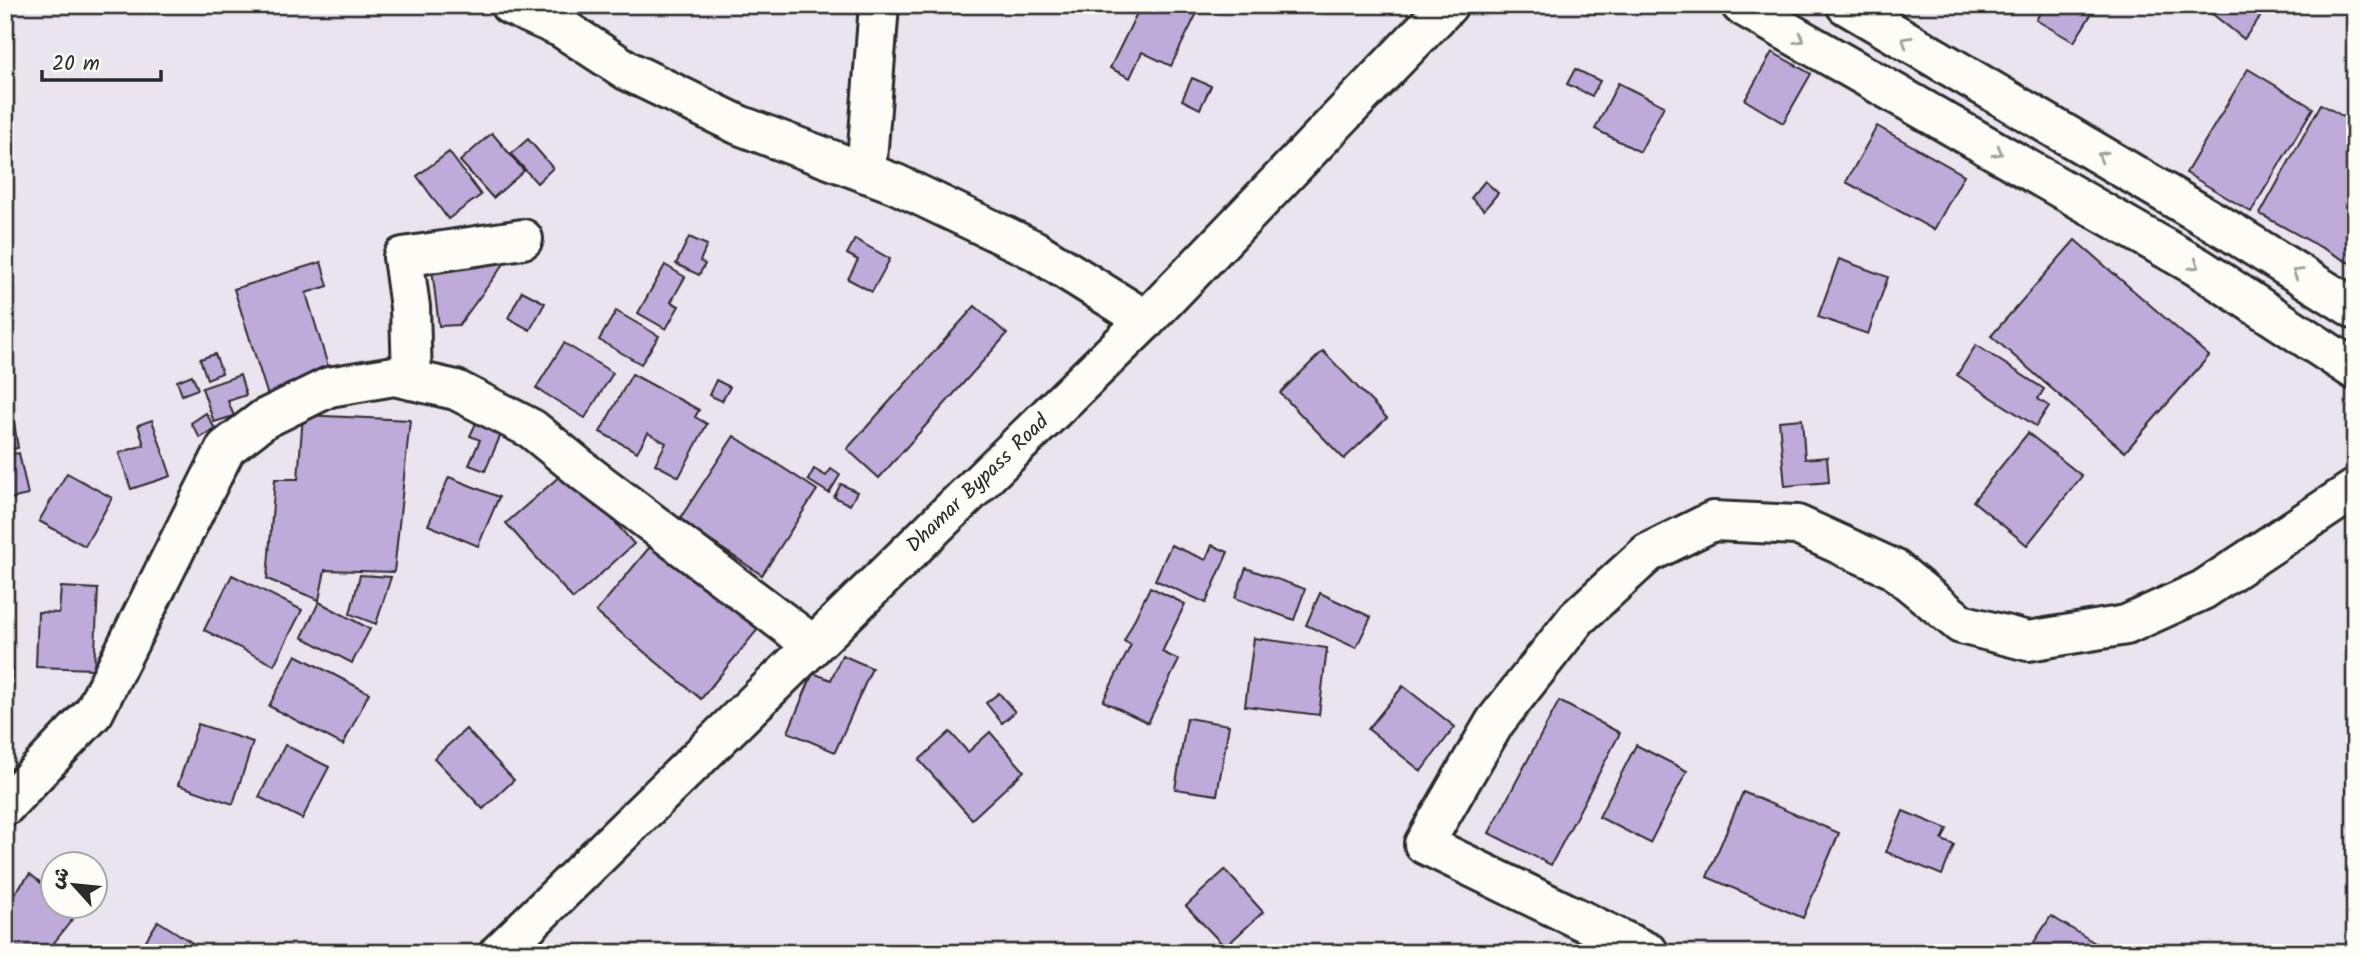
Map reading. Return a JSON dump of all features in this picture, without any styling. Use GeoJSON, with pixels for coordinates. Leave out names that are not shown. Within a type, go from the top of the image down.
{"type":"FeatureCollection","features":[{"type":"Feature","properties":{"kind":"street"},"geometry":{"type":"LineString","coordinates":[[510,5],[562,27],[628,71],[739,125],[896,184],[1034,250],[1146,320]]}},
{"type":"Feature","properties":{"kind":"street"},"geometry":{"type":"LineString","coordinates":[[866,173],[878,5]]}},
{"type":"Feature","properties":{"kind":"street","name":"Dhamar Bypass Road"},"geometry":{"type":"LineString","coordinates":[[499,953],[1146,320],[1448,5]]}},
{"type":"Feature","properties":{"kind":"street"},"geometry":{"type":"LineString","coordinates":[[1741,5],[2198,267],[2355,370]]}},
{"type":"Feature","properties":{"kind":"street"},"geometry":{"type":"LineString","coordinates":[[1846,5],[2233,233],[2355,309]]}},
{"type":"Feature","properties":{"kind":"street"},"geometry":{"type":"LineString","coordinates":[[412,380],[410,307],[403,257],[523,239]]}},
{"type":"Feature","properties":{"kind":"street"},"geometry":{"type":"LineString","coordinates":[[5,806],[94,712],[226,448],[264,419],[328,387],[394,376],[456,390],[532,429],[587,474],[813,645]]}},
{"type":"Feature","properties":{"kind":"street"},"geometry":{"type":"LineString","coordinates":[[1649,953],[1424,844],[1495,722],[1577,618],[1648,553],[1713,521],[1797,525],[1894,569],[1962,624],[2028,641],[2126,625],[2203,590],[2355,489]]}},
{"type":"Feature","properties":{"kind":"building"},"geometry":{"type":"Polygon","coordinates":[[[1141,5],[1200,7],[1171,66],[1142,52],[1130,78],[1110,68],[1141,5]]]}},
{"type":"Feature","properties":{"kind":"building"},"geometry":{"type":"Polygon","coordinates":[[[2045,5],[2097,5],[2074,42],[2036,20],[2045,5]]]}},
{"type":"Feature","properties":{"kind":"building"},"geometry":{"type":"Polygon","coordinates":[[[2201,5],[2269,5],[2244,39],[2201,5]]]}},
{"type":"Feature","properties":{"kind":"building"},"geometry":{"type":"Polygon","coordinates":[[[1772,52],[1811,74],[1783,123],[1745,100],[1772,52]]]}},
{"type":"Feature","properties":{"kind":"building"},"geometry":{"type":"Polygon","coordinates":[[[1575,69],[1600,81],[1592,96],[1567,84],[1575,69]]]}},
{"type":"Feature","properties":{"kind":"building"},"geometry":{"type":"Polygon","coordinates":[[[2248,69],[2313,108],[2251,212],[2186,173],[2248,69]]]}},
{"type":"Feature","properties":{"kind":"building"},"geometry":{"type":"Polygon","coordinates":[[[1192,78],[1211,86],[1200,109],[1182,100],[1192,78]]]}},
{"type":"Feature","properties":{"kind":"building"},"geometry":{"type":"Polygon","coordinates":[[[1618,83],[1664,106],[1640,152],[1595,129],[1618,83]]]}},
{"type":"Feature","properties":{"kind":"building"},"geometry":{"type":"Polygon","coordinates":[[[2321,104],[2355,123],[2355,266],[2260,214],[2321,104]]]}},
{"type":"Feature","properties":{"kind":"building"},"geometry":{"type":"Polygon","coordinates":[[[1877,126],[1964,175],[1934,230],[1846,182],[1877,126]]]}},
{"type":"Feature","properties":{"kind":"building"},"geometry":{"type":"Polygon","coordinates":[[[492,133],[524,171],[493,198],[460,161],[492,133]]]}},
{"type":"Feature","properties":{"kind":"building"},"geometry":{"type":"Polygon","coordinates":[[[528,139],[553,168],[537,183],[511,154],[528,139]]]}},
{"type":"Feature","properties":{"kind":"building"},"geometry":{"type":"Polygon","coordinates":[[[449,152],[481,195],[448,219],[417,176],[449,152]]]}},
{"type":"Feature","properties":{"kind":"building"},"geometry":{"type":"Polygon","coordinates":[[[1485,181],[1498,193],[1484,210],[1471,198],[1485,181]]]}},
{"type":"Feature","properties":{"kind":"building"},"geometry":{"type":"Polygon","coordinates":[[[689,237],[707,245],[700,261],[705,264],[699,275],[676,264],[689,237]]]}},
{"type":"Feature","properties":{"kind":"building"},"geometry":{"type":"Polygon","coordinates":[[[855,239],[890,259],[872,292],[848,279],[858,260],[847,254],[855,239]]]}},
{"type":"Feature","properties":{"kind":"building"},"geometry":{"type":"Polygon","coordinates":[[[2075,240],[2209,356],[2125,452],[1991,336],[2075,240]]]}},
{"type":"Feature","properties":{"kind":"building"},"geometry":{"type":"Polygon","coordinates":[[[512,253],[459,325],[439,326],[432,269],[512,253]]]}},
{"type":"Feature","properties":{"kind":"building"},"geometry":{"type":"Polygon","coordinates":[[[1839,259],[1888,277],[1868,334],[1818,317],[1839,259]]]}},
{"type":"Feature","properties":{"kind":"building"},"geometry":{"type":"Polygon","coordinates":[[[321,262],[328,286],[306,293],[331,376],[268,396],[234,289],[321,262]]]}},
{"type":"Feature","properties":{"kind":"building"},"geometry":{"type":"Polygon","coordinates":[[[665,265],[685,277],[671,302],[679,306],[666,329],[638,313],[665,265]]]}},
{"type":"Feature","properties":{"kind":"building"},"geometry":{"type":"Polygon","coordinates":[[[522,291],[545,303],[530,330],[508,318],[522,291]]]}},
{"type":"Feature","properties":{"kind":"building"},"geometry":{"type":"Polygon","coordinates":[[[975,306],[1007,334],[879,478],[847,449],[975,306]]]}},
{"type":"Feature","properties":{"kind":"building"},"geometry":{"type":"Polygon","coordinates":[[[616,311],[659,336],[641,364],[599,340],[616,311]]]}},
{"type":"Feature","properties":{"kind":"building"},"geometry":{"type":"Polygon","coordinates":[[[564,343],[613,373],[585,418],[536,388],[564,343]]]}},
{"type":"Feature","properties":{"kind":"building"},"geometry":{"type":"Polygon","coordinates":[[[1976,345],[2044,389],[2038,399],[2049,406],[2036,426],[1957,375],[1976,345]]]}},
{"type":"Feature","properties":{"kind":"building"},"geometry":{"type":"Polygon","coordinates":[[[1323,351],[1387,418],[1344,459],[1280,393],[1323,351]]]}},
{"type":"Feature","properties":{"kind":"building"},"geometry":{"type":"Polygon","coordinates":[[[215,354],[222,373],[207,379],[200,359],[215,354]]]}},
{"type":"Feature","properties":{"kind":"building"},"geometry":{"type":"Polygon","coordinates":[[[632,374],[699,410],[695,417],[707,424],[679,477],[655,464],[666,443],[648,433],[637,452],[600,432],[632,374]]]}},
{"type":"Feature","properties":{"kind":"building"},"geometry":{"type":"Polygon","coordinates":[[[192,375],[198,389],[182,395],[177,381],[192,375]]]}},
{"type":"Feature","properties":{"kind":"building"},"geometry":{"type":"Polygon","coordinates":[[[240,375],[246,395],[228,401],[234,416],[214,422],[202,388],[240,375]]]}},
{"type":"Feature","properties":{"kind":"building"},"geometry":{"type":"Polygon","coordinates":[[[716,380],[730,387],[722,401],[709,395],[716,380]]]}},
{"type":"Feature","properties":{"kind":"building"},"geometry":{"type":"Polygon","coordinates":[[[11,403],[18,448],[5,450],[5,404],[11,403]]]}},
{"type":"Feature","properties":{"kind":"building"},"geometry":{"type":"Polygon","coordinates":[[[206,413],[215,429],[200,438],[191,423],[206,413]]]}},
{"type":"Feature","properties":{"kind":"building"},"geometry":{"type":"Polygon","coordinates":[[[303,415],[410,420],[394,572],[325,570],[319,600],[267,579],[275,479],[298,479],[303,415]]]}},
{"type":"Feature","properties":{"kind":"building"},"geometry":{"type":"Polygon","coordinates":[[[1802,419],[1805,459],[1827,457],[1829,482],[1785,486],[1779,421],[1802,419]]]}},
{"type":"Feature","properties":{"kind":"building"},"geometry":{"type":"Polygon","coordinates":[[[152,420],[171,476],[131,489],[119,453],[144,445],[138,425],[152,420]]]}},
{"type":"Feature","properties":{"kind":"building"},"geometry":{"type":"Polygon","coordinates":[[[477,421],[502,432],[485,471],[469,465],[480,440],[470,436],[477,421]]]}},
{"type":"Feature","properties":{"kind":"building"},"geometry":{"type":"Polygon","coordinates":[[[2028,433],[2082,476],[2027,545],[1973,501],[2028,433]]]}},
{"type":"Feature","properties":{"kind":"building"},"geometry":{"type":"Polygon","coordinates":[[[734,436],[817,490],[762,575],[679,520],[734,436]]]}},
{"type":"Feature","properties":{"kind":"building"},"geometry":{"type":"Polygon","coordinates":[[[19,453],[28,495],[5,500],[5,455],[19,453]]]}},
{"type":"Feature","properties":{"kind":"building"},"geometry":{"type":"Polygon","coordinates":[[[568,469],[634,544],[573,599],[506,523],[568,469]]]}},
{"type":"Feature","properties":{"kind":"building"},"geometry":{"type":"Polygon","coordinates":[[[814,469],[826,476],[831,469],[840,475],[829,493],[808,480],[814,469]]]}},
{"type":"Feature","properties":{"kind":"building"},"geometry":{"type":"Polygon","coordinates":[[[67,473],[112,498],[85,546],[39,521],[67,473]]]}},
{"type":"Feature","properties":{"kind":"building"},"geometry":{"type":"Polygon","coordinates":[[[449,477],[499,497],[478,546],[428,525],[449,477]]]}},
{"type":"Feature","properties":{"kind":"building"},"geometry":{"type":"Polygon","coordinates":[[[841,484],[857,492],[850,505],[834,497],[841,484]]]}},
{"type":"Feature","properties":{"kind":"building"},"geometry":{"type":"Polygon","coordinates":[[[658,537],[763,623],[701,699],[596,612],[658,537]]]}},
{"type":"Feature","properties":{"kind":"building"},"geometry":{"type":"Polygon","coordinates":[[[1171,545],[1206,560],[1212,545],[1228,552],[1206,603],[1155,580],[1171,545]]]}},
{"type":"Feature","properties":{"kind":"building"},"geometry":{"type":"Polygon","coordinates":[[[1246,568],[1305,589],[1294,620],[1235,598],[1246,568]]]}},
{"type":"Feature","properties":{"kind":"building"},"geometry":{"type":"Polygon","coordinates":[[[232,575],[302,610],[274,665],[204,630],[232,575]]]}},
{"type":"Feature","properties":{"kind":"building"},"geometry":{"type":"Polygon","coordinates":[[[360,575],[391,577],[376,624],[350,614],[360,575]]]}},
{"type":"Feature","properties":{"kind":"building"},"geometry":{"type":"Polygon","coordinates":[[[61,587],[98,589],[94,669],[36,667],[38,612],[59,613],[61,587]]]}},
{"type":"Feature","properties":{"kind":"building"},"geometry":{"type":"Polygon","coordinates":[[[1150,587],[1185,604],[1162,652],[1179,660],[1148,723],[1103,701],[1131,645],[1124,641],[1150,587]]]}},
{"type":"Feature","properties":{"kind":"building"},"geometry":{"type":"Polygon","coordinates":[[[1320,593],[1371,617],[1356,648],[1306,625],[1320,593]]]}},
{"type":"Feature","properties":{"kind":"building"},"geometry":{"type":"Polygon","coordinates":[[[319,602],[370,629],[352,663],[302,637],[319,602]]]}},
{"type":"Feature","properties":{"kind":"building"},"geometry":{"type":"Polygon","coordinates":[[[1254,638],[1327,648],[1319,715],[1245,706],[1254,638]]]}},
{"type":"Feature","properties":{"kind":"building"},"geometry":{"type":"Polygon","coordinates":[[[296,655],[369,693],[343,745],[269,706],[296,655]]]}},
{"type":"Feature","properties":{"kind":"building"},"geometry":{"type":"Polygon","coordinates":[[[842,655],[872,668],[835,752],[788,732],[813,673],[831,680],[842,655]]]}},
{"type":"Feature","properties":{"kind":"building"},"geometry":{"type":"Polygon","coordinates":[[[5,668],[13,669],[5,736],[5,668]]]}},
{"type":"Feature","properties":{"kind":"building"},"geometry":{"type":"Polygon","coordinates":[[[1403,686],[1455,727],[1421,771],[1368,729],[1403,686]]]}},
{"type":"Feature","properties":{"kind":"building"},"geometry":{"type":"Polygon","coordinates":[[[999,693],[1015,712],[1002,723],[986,703],[999,693]]]}},
{"type":"Feature","properties":{"kind":"building"},"geometry":{"type":"Polygon","coordinates":[[[1559,701],[1620,733],[1551,865],[1489,833],[1559,701]]]}},
{"type":"Feature","properties":{"kind":"building"},"geometry":{"type":"Polygon","coordinates":[[[1187,718],[1229,725],[1217,795],[1175,789],[1187,718]]]}},
{"type":"Feature","properties":{"kind":"building"},"geometry":{"type":"Polygon","coordinates":[[[198,724],[253,742],[233,804],[178,785],[198,724]]]}},
{"type":"Feature","properties":{"kind":"building"},"geometry":{"type":"Polygon","coordinates":[[[466,729],[514,780],[483,809],[434,758],[466,729]]]}},
{"type":"Feature","properties":{"kind":"building"},"geometry":{"type":"Polygon","coordinates":[[[950,732],[968,752],[990,732],[1024,771],[972,819],[919,760],[950,732]]]}},
{"type":"Feature","properties":{"kind":"building"},"geometry":{"type":"Polygon","coordinates":[[[285,745],[329,767],[302,819],[259,797],[285,745]]]}},
{"type":"Feature","properties":{"kind":"building"},"geometry":{"type":"Polygon","coordinates":[[[1636,745],[1687,771],[1650,843],[1599,817],[1636,745]]]}},
{"type":"Feature","properties":{"kind":"building"},"geometry":{"type":"Polygon","coordinates":[[[1743,792],[1839,833],[1803,918],[1707,877],[1743,792]]]}},
{"type":"Feature","properties":{"kind":"building"},"geometry":{"type":"Polygon","coordinates":[[[1903,811],[1947,829],[1942,840],[1954,845],[1942,875],[1886,852],[1903,811]]]}},
{"type":"Feature","properties":{"kind":"building"},"geometry":{"type":"Polygon","coordinates":[[[1225,870],[1263,912],[1225,947],[1186,906],[1225,870]]]}},
{"type":"Feature","properties":{"kind":"building"},"geometry":{"type":"Polygon","coordinates":[[[30,874],[38,881],[38,920],[72,920],[46,953],[12,953],[5,947],[5,905],[30,874]]]}},
{"type":"Feature","properties":{"kind":"building"},"geometry":{"type":"Polygon","coordinates":[[[2051,916],[2105,949],[2103,953],[2027,953],[2051,916]]]}},
{"type":"Feature","properties":{"kind":"building"},"geometry":{"type":"Polygon","coordinates":[[[158,921],[199,947],[196,953],[138,953],[158,921]]]}}]}
